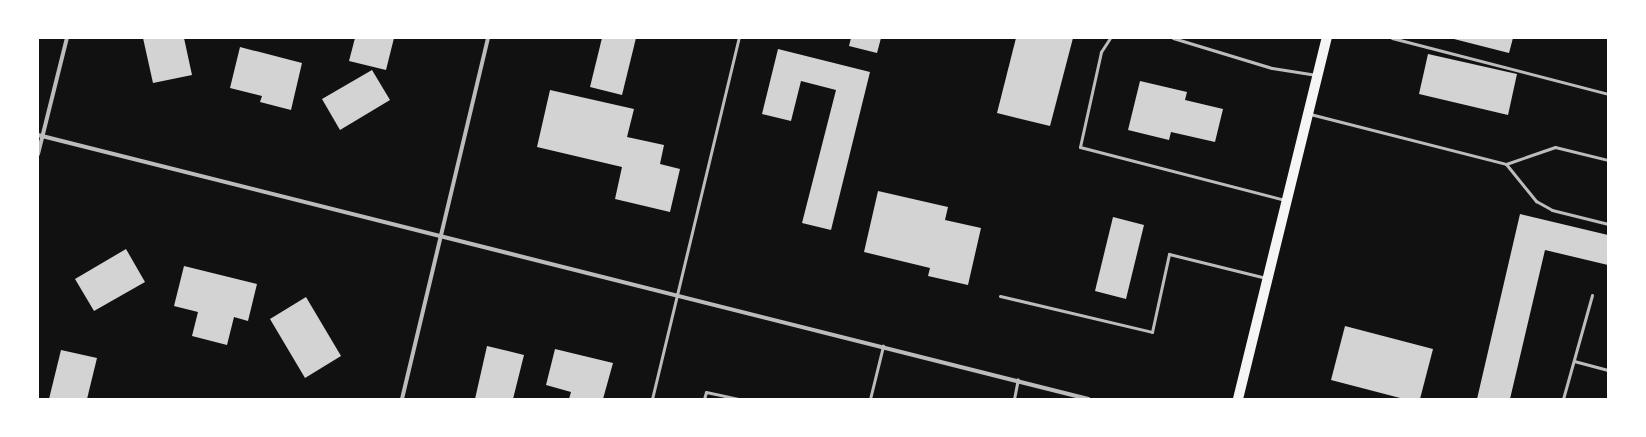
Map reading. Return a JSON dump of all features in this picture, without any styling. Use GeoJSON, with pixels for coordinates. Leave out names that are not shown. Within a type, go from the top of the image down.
{"type":"FeatureCollection","features":[{"type":"Feature","properties":{"kind":"main road"},"geometry":{"type":"LineString","coordinates":[[1238,399],[1327,38]]}},
{"type":"Feature","properties":{"kind":"street"},"geometry":{"type":"LineString","coordinates":[[38,154],[40,135],[67,38]]}},
{"type":"Feature","properties":{"kind":"street"},"geometry":{"type":"LineString","coordinates":[[402,399],[488,38]]}},
{"type":"Feature","properties":{"kind":"street"},"geometry":{"type":"LineString","coordinates":[[40,135],[1018,379],[1088,399]]}},
{"type":"Feature","properties":{"kind":"lane"},"geometry":{"type":"LineString","coordinates":[[652,399],[739,38]]}},
{"type":"Feature","properties":{"kind":"lane"},"geometry":{"type":"LineString","coordinates":[[1110,38],[1101,52],[1080,147],[1287,200]]}},
{"type":"Feature","properties":{"kind":"lane"},"geometry":{"type":"LineString","coordinates":[[1173,38],[1272,68],[1318,75]]}},
{"type":"Feature","properties":{"kind":"lane"},"geometry":{"type":"LineString","coordinates":[[1392,38],[1608,94]]}},
{"type":"Feature","properties":{"kind":"lane"},"geometry":{"type":"LineString","coordinates":[[1308,113],[1506,164],[1555,147],[1608,160]]}},
{"type":"Feature","properties":{"kind":"lane"},"geometry":{"type":"LineString","coordinates":[[1506,164],[1536,201],[1552,210],[1608,224]]}},
{"type":"Feature","properties":{"kind":"lane"},"geometry":{"type":"LineString","coordinates":[[1000,296],[1152,332],[1169,254],[1268,278]]}},
{"type":"Feature","properties":{"kind":"lane"},"geometry":{"type":"LineString","coordinates":[[1563,399],[1592,295]]}},
{"type":"Feature","properties":{"kind":"lane"},"geometry":{"type":"LineString","coordinates":[[870,399],[883,346]]}},
{"type":"Feature","properties":{"kind":"lane"},"geometry":{"type":"LineString","coordinates":[[1574,361],[1608,370]]}},
{"type":"Feature","properties":{"kind":"lane"},"geometry":{"type":"LineString","coordinates":[[1014,399],[1018,379]]}},
{"type":"Feature","properties":{"kind":"lane"},"geometry":{"type":"LineString","coordinates":[[704,399],[706,392],[738,399]]}},
{"type":"Feature","properties":{"kind":"building"},"geometry":{"type":"Polygon","coordinates":[[[143,38],[184,38],[192,75],[153,83],[143,38]]]}},
{"type":"Feature","properties":{"kind":"building"},"geometry":{"type":"Polygon","coordinates":[[[355,38],[394,38],[386,70],[349,61],[355,38]]]}},
{"type":"Feature","properties":{"kind":"building"},"geometry":{"type":"Polygon","coordinates":[[[602,38],[636,38],[622,95],[590,87],[602,38]]]}},
{"type":"Feature","properties":{"kind":"building"},"geometry":{"type":"Polygon","coordinates":[[[851,38],[881,38],[877,53],[849,46],[851,38]]]}},
{"type":"Feature","properties":{"kind":"building"},"geometry":{"type":"Polygon","coordinates":[[[1016,38],[1073,38],[1050,126],[997,113],[1016,38]]]}},
{"type":"Feature","properties":{"kind":"building"},"geometry":{"type":"Polygon","coordinates":[[[1450,38],[1513,38],[1509,53],[1450,38]]]}},
{"type":"Feature","properties":{"kind":"building"},"geometry":{"type":"Polygon","coordinates":[[[240,47],[302,63],[291,110],[260,102],[262,96],[230,88],[240,47]]]}},
{"type":"Feature","properties":{"kind":"building"},"geometry":{"type":"Polygon","coordinates":[[[778,49],[870,72],[831,230],[802,223],[836,90],[801,81],[791,121],[762,114],[778,49]]]}},
{"type":"Feature","properties":{"kind":"building"},"geometry":{"type":"Polygon","coordinates":[[[1428,54],[1517,74],[1508,115],[1419,94],[1428,54]]]}},
{"type":"Feature","properties":{"kind":"building"},"geometry":{"type":"Polygon","coordinates":[[[372,70],[390,100],[340,130],[322,99],[372,70]]]}},
{"type":"Feature","properties":{"kind":"building"},"geometry":{"type":"Polygon","coordinates":[[[1140,81],[1187,92],[1185,100],[1223,109],[1215,142],[1171,132],[1169,140],[1128,130],[1140,81]]]}},
{"type":"Feature","properties":{"kind":"building"},"geometry":{"type":"Polygon","coordinates":[[[550,90],[634,109],[627,137],[664,145],[660,164],[680,169],[670,212],[615,199],[622,167],[537,147],[550,90]]]}},
{"type":"Feature","properties":{"kind":"building"},"geometry":{"type":"Polygon","coordinates":[[[878,191],[948,207],[945,220],[981,228],[968,285],[928,276],[930,268],[864,252],[878,191]]]}},
{"type":"Feature","properties":{"kind":"building"},"geometry":{"type":"Polygon","coordinates":[[[1520,214],[1608,235],[1608,265],[1545,250],[1510,399],[1477,399],[1520,214]]]}},
{"type":"Feature","properties":{"kind":"building"},"geometry":{"type":"Polygon","coordinates":[[[1113,217],[1144,225],[1126,299],[1095,291],[1113,217]]]}},
{"type":"Feature","properties":{"kind":"building"},"geometry":{"type":"Polygon","coordinates":[[[126,249],[145,282],[94,311],[75,279],[126,249]]]}},
{"type":"Feature","properties":{"kind":"building"},"geometry":{"type":"Polygon","coordinates":[[[184,266],[257,284],[248,321],[234,317],[227,345],[192,336],[198,312],[174,306],[184,266]]]}},
{"type":"Feature","properties":{"kind":"building"},"geometry":{"type":"Polygon","coordinates":[[[306,297],[341,356],[305,378],[270,319],[306,297]]]}},
{"type":"Feature","properties":{"kind":"building"},"geometry":{"type":"Polygon","coordinates":[[[1345,326],[1433,349],[1420,399],[1404,399],[1331,380],[1345,326]]]}},
{"type":"Feature","properties":{"kind":"building"},"geometry":{"type":"Polygon","coordinates":[[[487,346],[524,355],[513,399],[475,399],[487,346]]]}},
{"type":"Feature","properties":{"kind":"building"},"geometry":{"type":"Polygon","coordinates":[[[555,349],[613,363],[603,399],[569,399],[571,392],[546,385],[555,349]]]}},
{"type":"Feature","properties":{"kind":"building"},"geometry":{"type":"Polygon","coordinates":[[[61,350],[97,358],[87,399],[49,399],[61,350]]]}}]}
